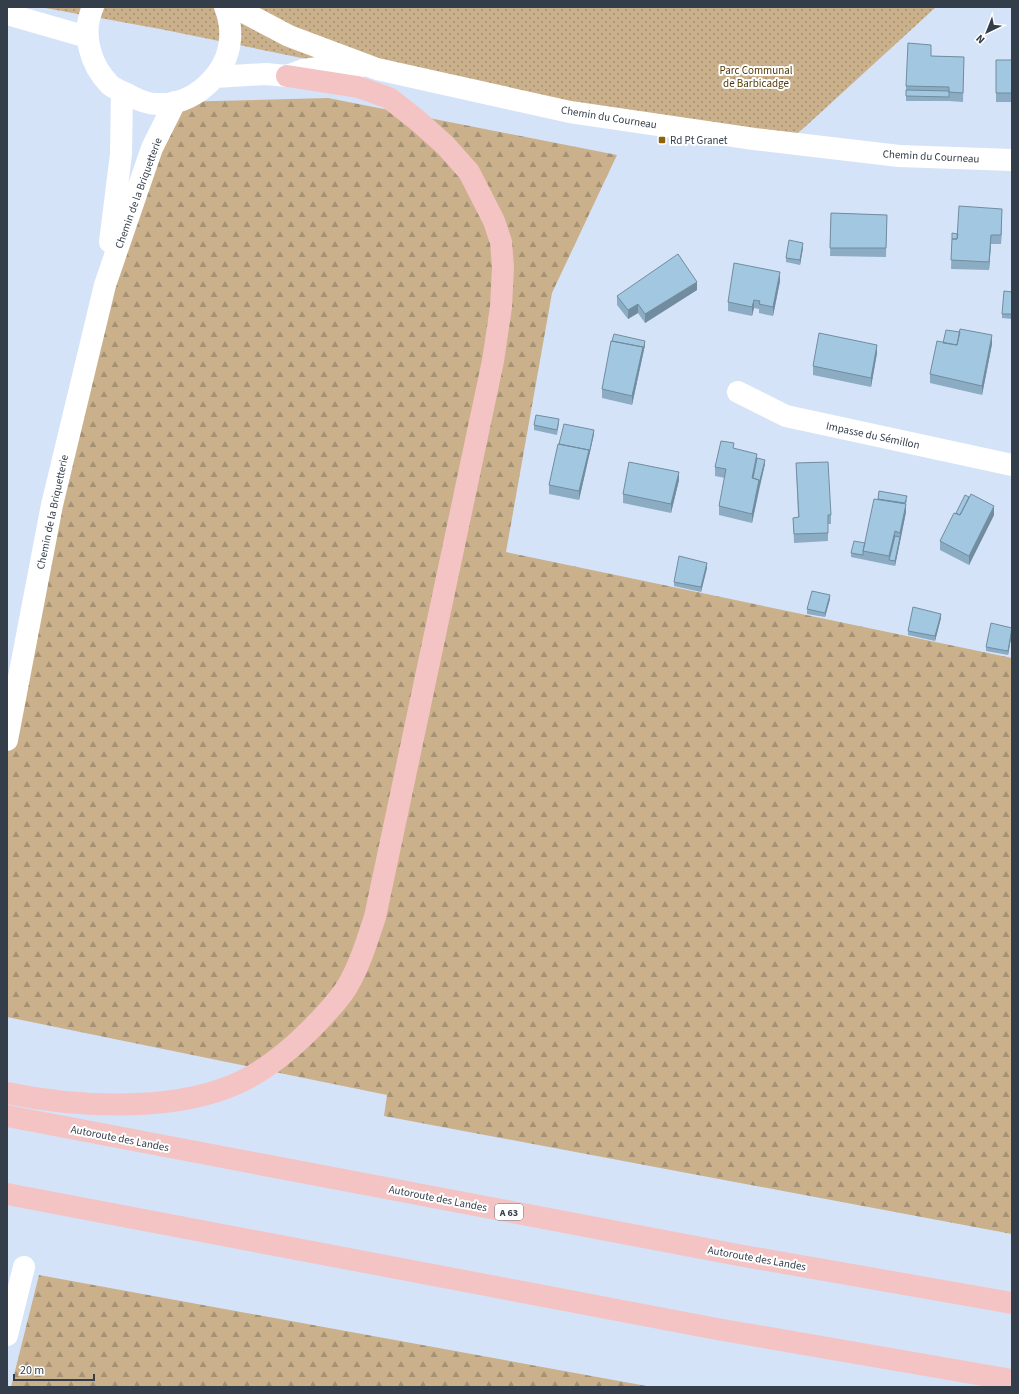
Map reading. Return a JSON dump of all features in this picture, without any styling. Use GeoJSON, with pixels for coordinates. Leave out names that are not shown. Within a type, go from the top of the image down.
{"type":"FeatureCollection","features":[{"type":"Feature","properties":{"kind":"highway"},"geometry":{"type":"LineString","coordinates":[[7,1092],[37,1099],[108,1104],[162,1102],[195,1097],[231,1086],[262,1070],[287,1052],[321,1019],[347,988],[364,952],[375,917],[493,361],[501,307],[503,267],[501,242],[494,221],[470,172],[445,145],[389,98],[358,87],[287,76]]}},
{"type":"Feature","properties":{"kind":"highway","name":"Autoroute des Landes"},"geometry":{"type":"LineString","coordinates":[[7,1116],[738,1255],[1012,1303]]}},
{"type":"Feature","properties":{"kind":"highway"},"geometry":{"type":"LineString","coordinates":[[7,1194],[717,1329],[1012,1380]]}},
{"type":"Feature","properties":{"kind":"street"},"geometry":{"type":"LineString","coordinates":[[93,7],[90,14],[87,37],[91,56],[99,72],[111,86],[122,92],[142,102],[158,104],[175,102],[197,93],[215,77],[225,60],[230,40],[229,20],[225,7]]}},
{"type":"Feature","properties":{"kind":"street","name":"Chemin du Courneau"},"geometry":{"type":"LineString","coordinates":[[234,7],[288,36],[377,69],[570,112],[754,139],[899,156],[1012,160]]}},
{"type":"Feature","properties":{"kind":"street"},"geometry":{"type":"LineString","coordinates":[[7,14],[87,37]]}},
{"type":"Feature","properties":{"kind":"street","name":"Chemin du Courneau"},"geometry":{"type":"LineString","coordinates":[[215,77],[266,74],[287,76],[303,70],[324,67],[377,69]]}},
{"type":"Feature","properties":{"kind":"street","name":"Chemin de la Briquetterie"},"geometry":{"type":"LineString","coordinates":[[105,286],[121,154],[122,92]]}},
{"type":"Feature","properties":{"kind":"street","name":"Chemin de la Briquetterie"},"geometry":{"type":"LineString","coordinates":[[7,740],[52,505],[105,286],[152,148],[175,102]]}},
{"type":"Feature","properties":{"kind":"street","name":"Impasse du Sémillon"},"geometry":{"type":"LineString","coordinates":[[738,392],[786,416],[1012,465]]}},
{"type":"Feature","properties":{"kind":"street"},"geometry":{"type":"LineString","coordinates":[[7,1335],[24,1267]]}},
{"type":"Feature","properties":{"kind":"green space","name":"Parc Communal de Barbicadge"},"geometry":{"type":"Polygon","coordinates":[[[40,7],[936,7],[780,148],[704,140],[160,29],[40,7]]]}},
{"type":"Feature","properties":{"kind":"green space"},"geometry":{"type":"Polygon","coordinates":[[[328,98],[617,155],[552,293],[506,552],[1012,658],[1012,1234],[384,1116],[387,1095],[7,1017],[7,740],[90,346],[175,102],[328,98]]]}},
{"type":"Feature","properties":{"kind":"green space"},"geometry":{"type":"Polygon","coordinates":[[[39,1275],[652,1387],[11,1387],[39,1275]]]}},
{"type":"Feature","properties":{"kind":"building"},"geometry":{"type":"Polygon","coordinates":[[[908,43],[931,45],[931,56],[964,57],[963,93],[949,92],[949,87],[906,86],[908,43]]]}},
{"type":"Feature","properties":{"kind":"building"},"geometry":{"type":"Polygon","coordinates":[[[996,60],[1012,60],[1012,93],[996,93],[996,60]]]}},
{"type":"Feature","properties":{"kind":"building"},"geometry":{"type":"Polygon","coordinates":[[[906,90],[949,91],[949,97],[906,96],[906,90]]]}},
{"type":"Feature","properties":{"kind":"building"},"geometry":{"type":"Polygon","coordinates":[[[959,206],[1002,209],[1001,235],[991,235],[989,262],[951,260],[952,239],[957,239],[959,206]]]}},
{"type":"Feature","properties":{"kind":"building"},"geometry":{"type":"Polygon","coordinates":[[[831,213],[887,215],[886,248],[830,248],[831,213]]]}},
{"type":"Feature","properties":{"kind":"building"},"geometry":{"type":"Polygon","coordinates":[[[952,233],[958,234],[957,239],[952,239],[952,233]]]}},
{"type":"Feature","properties":{"kind":"building"},"geometry":{"type":"Polygon","coordinates":[[[789,240],[803,243],[800,260],[786,258],[789,240]]]}},
{"type":"Feature","properties":{"kind":"building"},"geometry":{"type":"Polygon","coordinates":[[[678,254],[697,282],[645,314],[638,304],[628,310],[617,296],[678,254]]]}},
{"type":"Feature","properties":{"kind":"building"},"geometry":{"type":"Polygon","coordinates":[[[734,263],[780,272],[773,307],[759,304],[760,301],[754,300],[752,307],[728,302],[734,263]]]}},
{"type":"Feature","properties":{"kind":"building"},"geometry":{"type":"Polygon","coordinates":[[[1004,291],[1012,292],[1012,314],[1002,314],[1004,291]]]}},
{"type":"Feature","properties":{"kind":"building"},"geometry":{"type":"Polygon","coordinates":[[[960,329],[992,335],[982,386],[930,374],[937,341],[957,345],[960,329]]]}},
{"type":"Feature","properties":{"kind":"building"},"geometry":{"type":"Polygon","coordinates":[[[946,330],[960,332],[957,345],[943,343],[946,330]]]}},
{"type":"Feature","properties":{"kind":"building"},"geometry":{"type":"Polygon","coordinates":[[[819,333],[877,345],[871,378],[813,366],[819,333]]]}},
{"type":"Feature","properties":{"kind":"building"},"geometry":{"type":"Polygon","coordinates":[[[614,334],[645,341],[643,351],[643,347],[612,341],[614,334]]]}},
{"type":"Feature","properties":{"kind":"building"},"geometry":{"type":"Polygon","coordinates":[[[611,341],[643,347],[632,396],[602,389],[611,341]]]}},
{"type":"Feature","properties":{"kind":"building"},"geometry":{"type":"Polygon","coordinates":[[[536,415],[559,419],[557,430],[534,425],[536,415]]]}},
{"type":"Feature","properties":{"kind":"building"},"geometry":{"type":"Polygon","coordinates":[[[564,424],[594,430],[589,454],[589,450],[559,444],[564,424]]]}},
{"type":"Feature","properties":{"kind":"building"},"geometry":{"type":"Polygon","coordinates":[[[721,441],[734,443],[733,448],[757,454],[752,478],[759,480],[752,514],[719,506],[726,469],[715,467],[721,441]]]}},
{"type":"Feature","properties":{"kind":"building"},"geometry":{"type":"Polygon","coordinates":[[[558,444],[589,450],[579,491],[549,485],[558,444]]]}},
{"type":"Feature","properties":{"kind":"building"},"geometry":{"type":"Polygon","coordinates":[[[757,458],[765,460],[759,484],[759,480],[753,478],[757,458]]]}},
{"type":"Feature","properties":{"kind":"building"},"geometry":{"type":"Polygon","coordinates":[[[629,462],[679,472],[671,504],[623,494],[629,462]]]}},
{"type":"Feature","properties":{"kind":"building"},"geometry":{"type":"Polygon","coordinates":[[[828,462],[831,515],[828,515],[828,533],[794,534],[793,518],[799,517],[796,463],[828,462]]]}},
{"type":"Feature","properties":{"kind":"building"},"geometry":{"type":"Polygon","coordinates":[[[879,491],[907,496],[905,503],[878,499],[879,491]]]}},
{"type":"Feature","properties":{"kind":"building"},"geometry":{"type":"Polygon","coordinates":[[[971,494],[994,506],[969,556],[940,541],[954,513],[960,515],[971,494]]]}},
{"type":"Feature","properties":{"kind":"building"},"geometry":{"type":"Polygon","coordinates":[[[965,495],[969,497],[960,515],[956,513],[965,495]]]}},
{"type":"Feature","properties":{"kind":"building"},"geometry":{"type":"Polygon","coordinates":[[[874,499],[906,504],[900,533],[895,531],[889,556],[863,551],[874,499]]]}},
{"type":"Feature","properties":{"kind":"building"},"geometry":{"type":"Polygon","coordinates":[[[895,536],[900,537],[895,561],[889,560],[895,536]]]}},
{"type":"Feature","properties":{"kind":"building"},"geometry":{"type":"Polygon","coordinates":[[[854,541],[865,543],[863,555],[851,553],[854,541]]]}},
{"type":"Feature","properties":{"kind":"building"},"geometry":{"type":"Polygon","coordinates":[[[679,556],[707,563],[701,587],[674,582],[679,556]]]}},
{"type":"Feature","properties":{"kind":"building"},"geometry":{"type":"Polygon","coordinates":[[[812,591],[830,595],[825,613],[807,609],[812,591]]]}},
{"type":"Feature","properties":{"kind":"building"},"geometry":{"type":"Polygon","coordinates":[[[913,607],[941,614],[935,636],[908,631],[913,607]]]}},
{"type":"Feature","properties":{"kind":"building"},"geometry":{"type":"Polygon","coordinates":[[[991,623],[1012,628],[1008,651],[986,647],[991,623]]]}},
{"type":"Feature","properties":{"kind":"place","name":"Rd Pt Granet"},"geometry":{"type":"Point","coordinates":[662,140]}}]}
